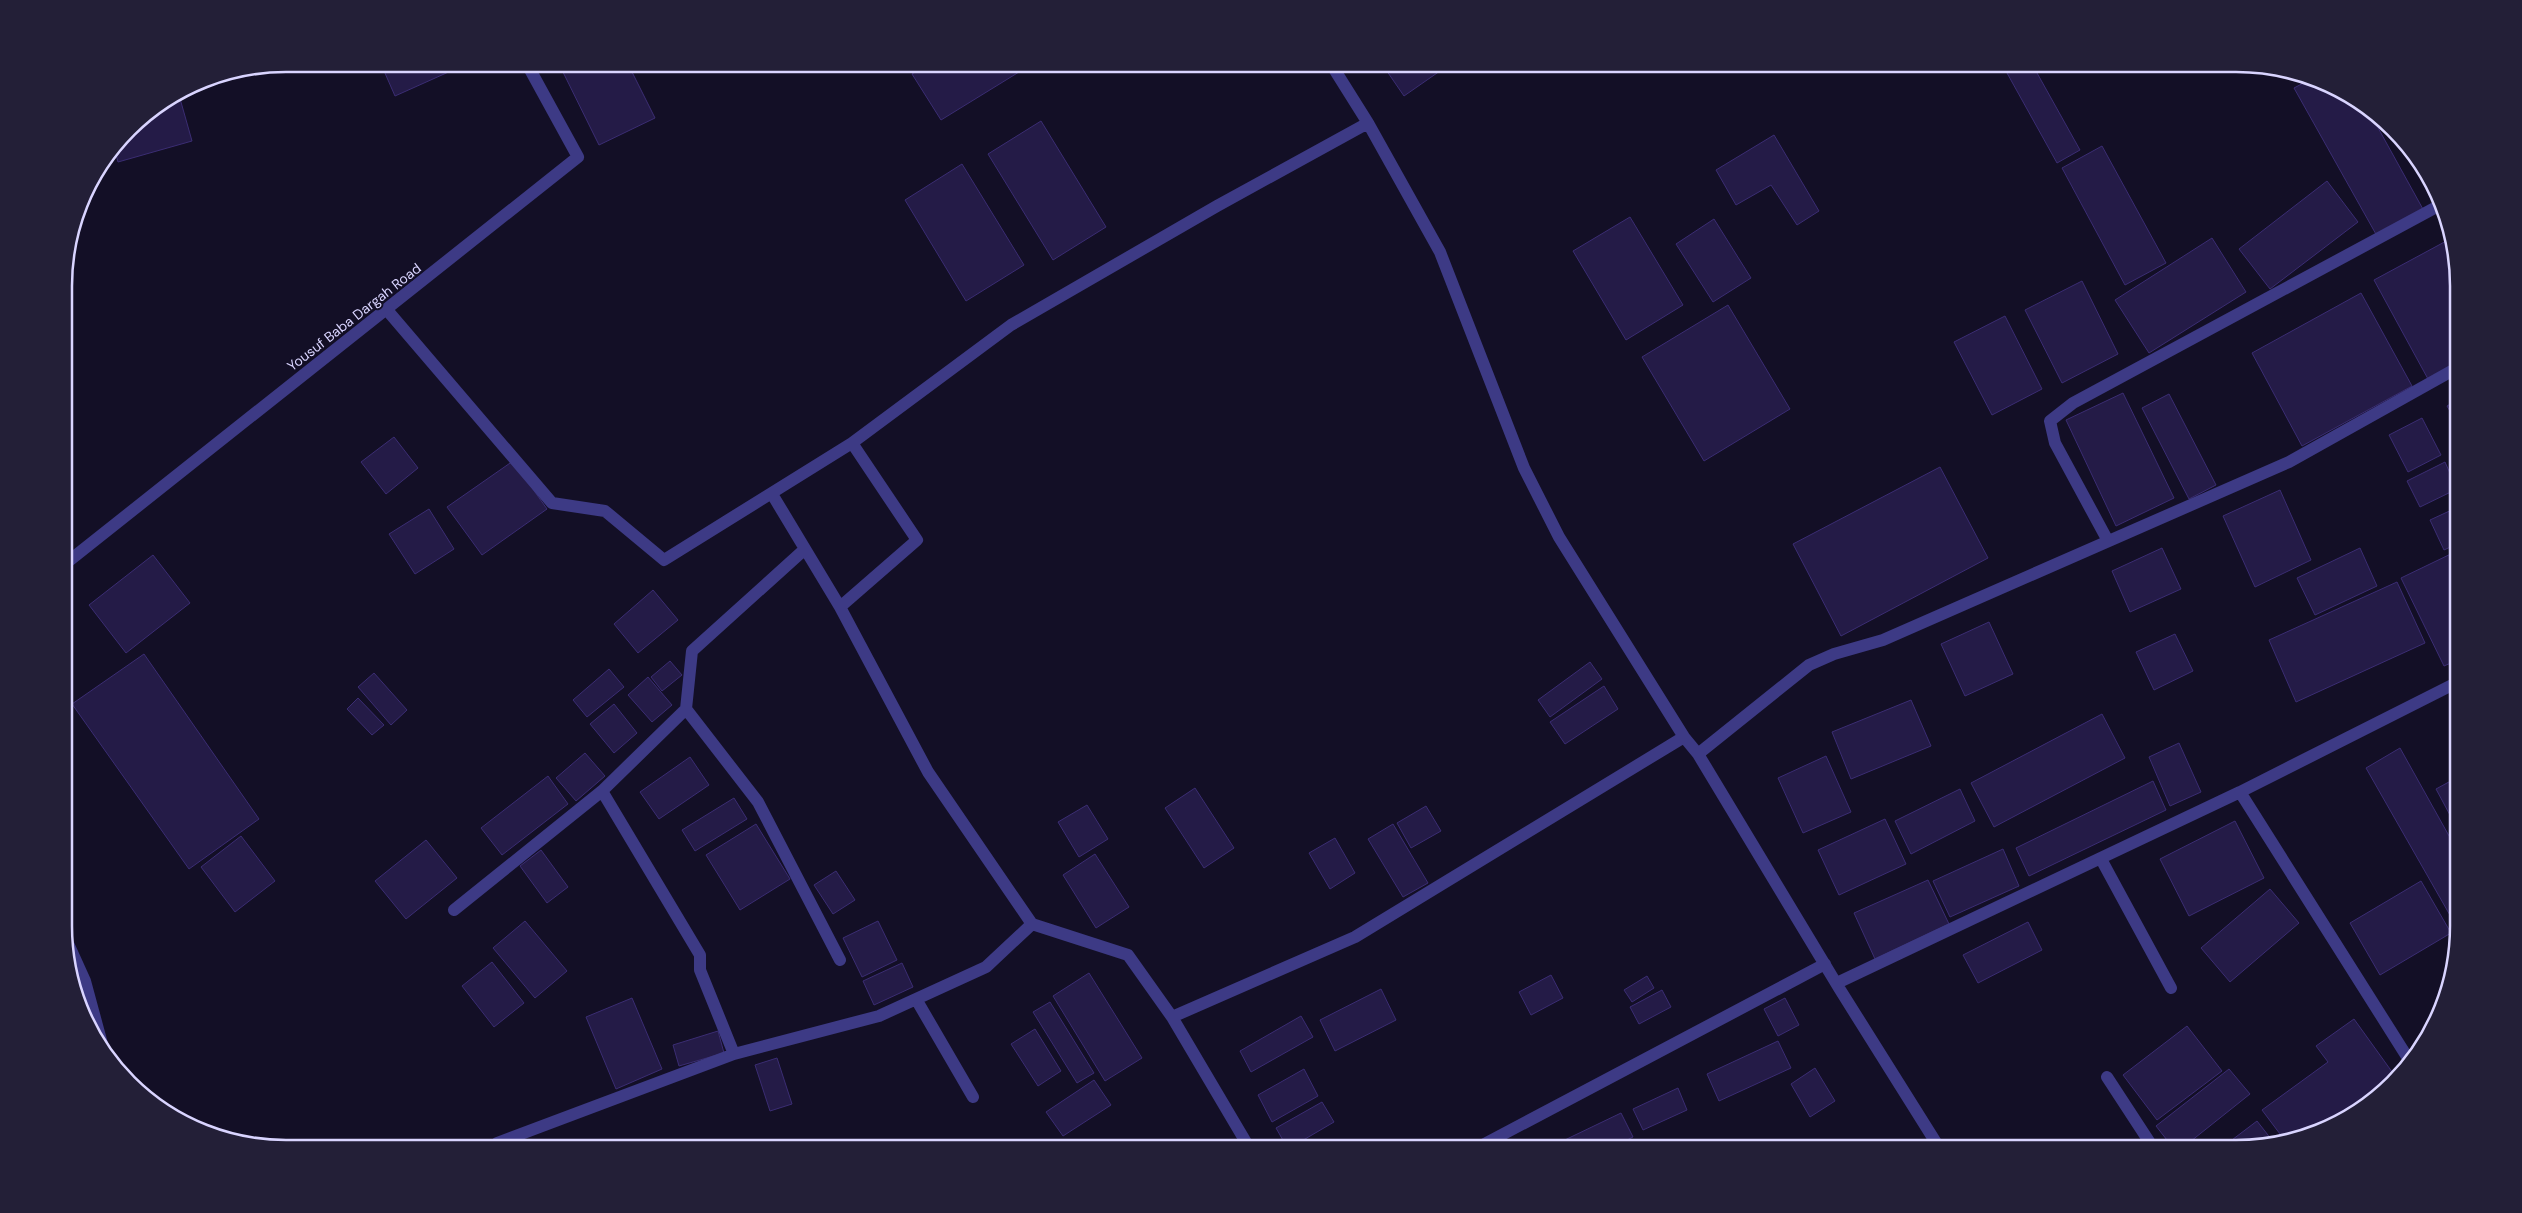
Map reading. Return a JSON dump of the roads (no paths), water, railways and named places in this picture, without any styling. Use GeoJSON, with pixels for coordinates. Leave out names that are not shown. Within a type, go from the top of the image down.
{"type":"FeatureCollection","features":[{"type":"Feature","properties":{"kind":"street","name":"Yousuf Baba Dargah Road"},"geometry":{"type":"LineString","coordinates":[[72,558],[578,157],[531,72]]}},
{"type":"Feature","properties":{"kind":"street"},"geometry":{"type":"LineString","coordinates":[[1336,72],[1368,123],[1440,252],[1524,468],[1559,538],[1684,738],[1698,754],[1837,984],[1934,1140]]}},
{"type":"Feature","properties":{"kind":"street"},"geometry":{"type":"LineString","coordinates":[[387,310],[552,503],[605,511],[664,560],[852,443],[1011,325],[1217,206],[1368,123]]}},
{"type":"Feature","properties":{"kind":"street"},"geometry":{"type":"LineString","coordinates":[[2108,541],[2055,443],[2050,421],[2072,403],[2435,208]]}},
{"type":"Feature","properties":{"kind":"street"},"geometry":{"type":"LineString","coordinates":[[1698,754],[1809,664],[1834,654],[1883,640],[2289,462],[2450,372]]}},
{"type":"Feature","properties":{"kind":"street"},"geometry":{"type":"LineString","coordinates":[[840,607],[917,540],[852,443]]}},
{"type":"Feature","properties":{"kind":"street"},"geometry":{"type":"LineString","coordinates":[[772,494],[840,607],[928,772],[1032,924],[1128,955],[1172,1017],[1245,1140]]}},
{"type":"Feature","properties":{"kind":"street"},"geometry":{"type":"LineString","coordinates":[[454,910],[602,791],[686,709],[692,651],[806,549]]}},
{"type":"Feature","properties":{"kind":"street"},"geometry":{"type":"LineString","coordinates":[[1837,984],[2240,792],[2450,686]]}},
{"type":"Feature","properties":{"kind":"street"},"geometry":{"type":"LineString","coordinates":[[686,709],[758,802],[840,960]]}},
{"type":"Feature","properties":{"kind":"street"},"geometry":{"type":"LineString","coordinates":[[1172,1017],[1355,937],[1684,738]]}},
{"type":"Feature","properties":{"kind":"street"},"geometry":{"type":"LineString","coordinates":[[602,791],[700,955],[700,970],[734,1054]]}},
{"type":"Feature","properties":{"kind":"street"},"geometry":{"type":"LineString","coordinates":[[2240,792],[2406,1055]]}},
{"type":"Feature","properties":{"kind":"street"},"geometry":{"type":"LineString","coordinates":[[2101,859],[2171,988]]}},
{"type":"Feature","properties":{"kind":"street"},"geometry":{"type":"LineString","coordinates":[[505,1140],[734,1054],[879,1016],[986,967],[1032,924]]}},
{"type":"Feature","properties":{"kind":"street"},"geometry":{"type":"LineString","coordinates":[[74,957],[85,981],[99,1029]]}},
{"type":"Feature","properties":{"kind":"street"},"geometry":{"type":"LineString","coordinates":[[1492,1140],[1825,964]]}},
{"type":"Feature","properties":{"kind":"street"},"geometry":{"type":"LineString","coordinates":[[916,999],[973,1097]]}},
{"type":"Feature","properties":{"kind":"street"},"geometry":{"type":"LineString","coordinates":[[2107,1077],[2148,1140]]}}]}
